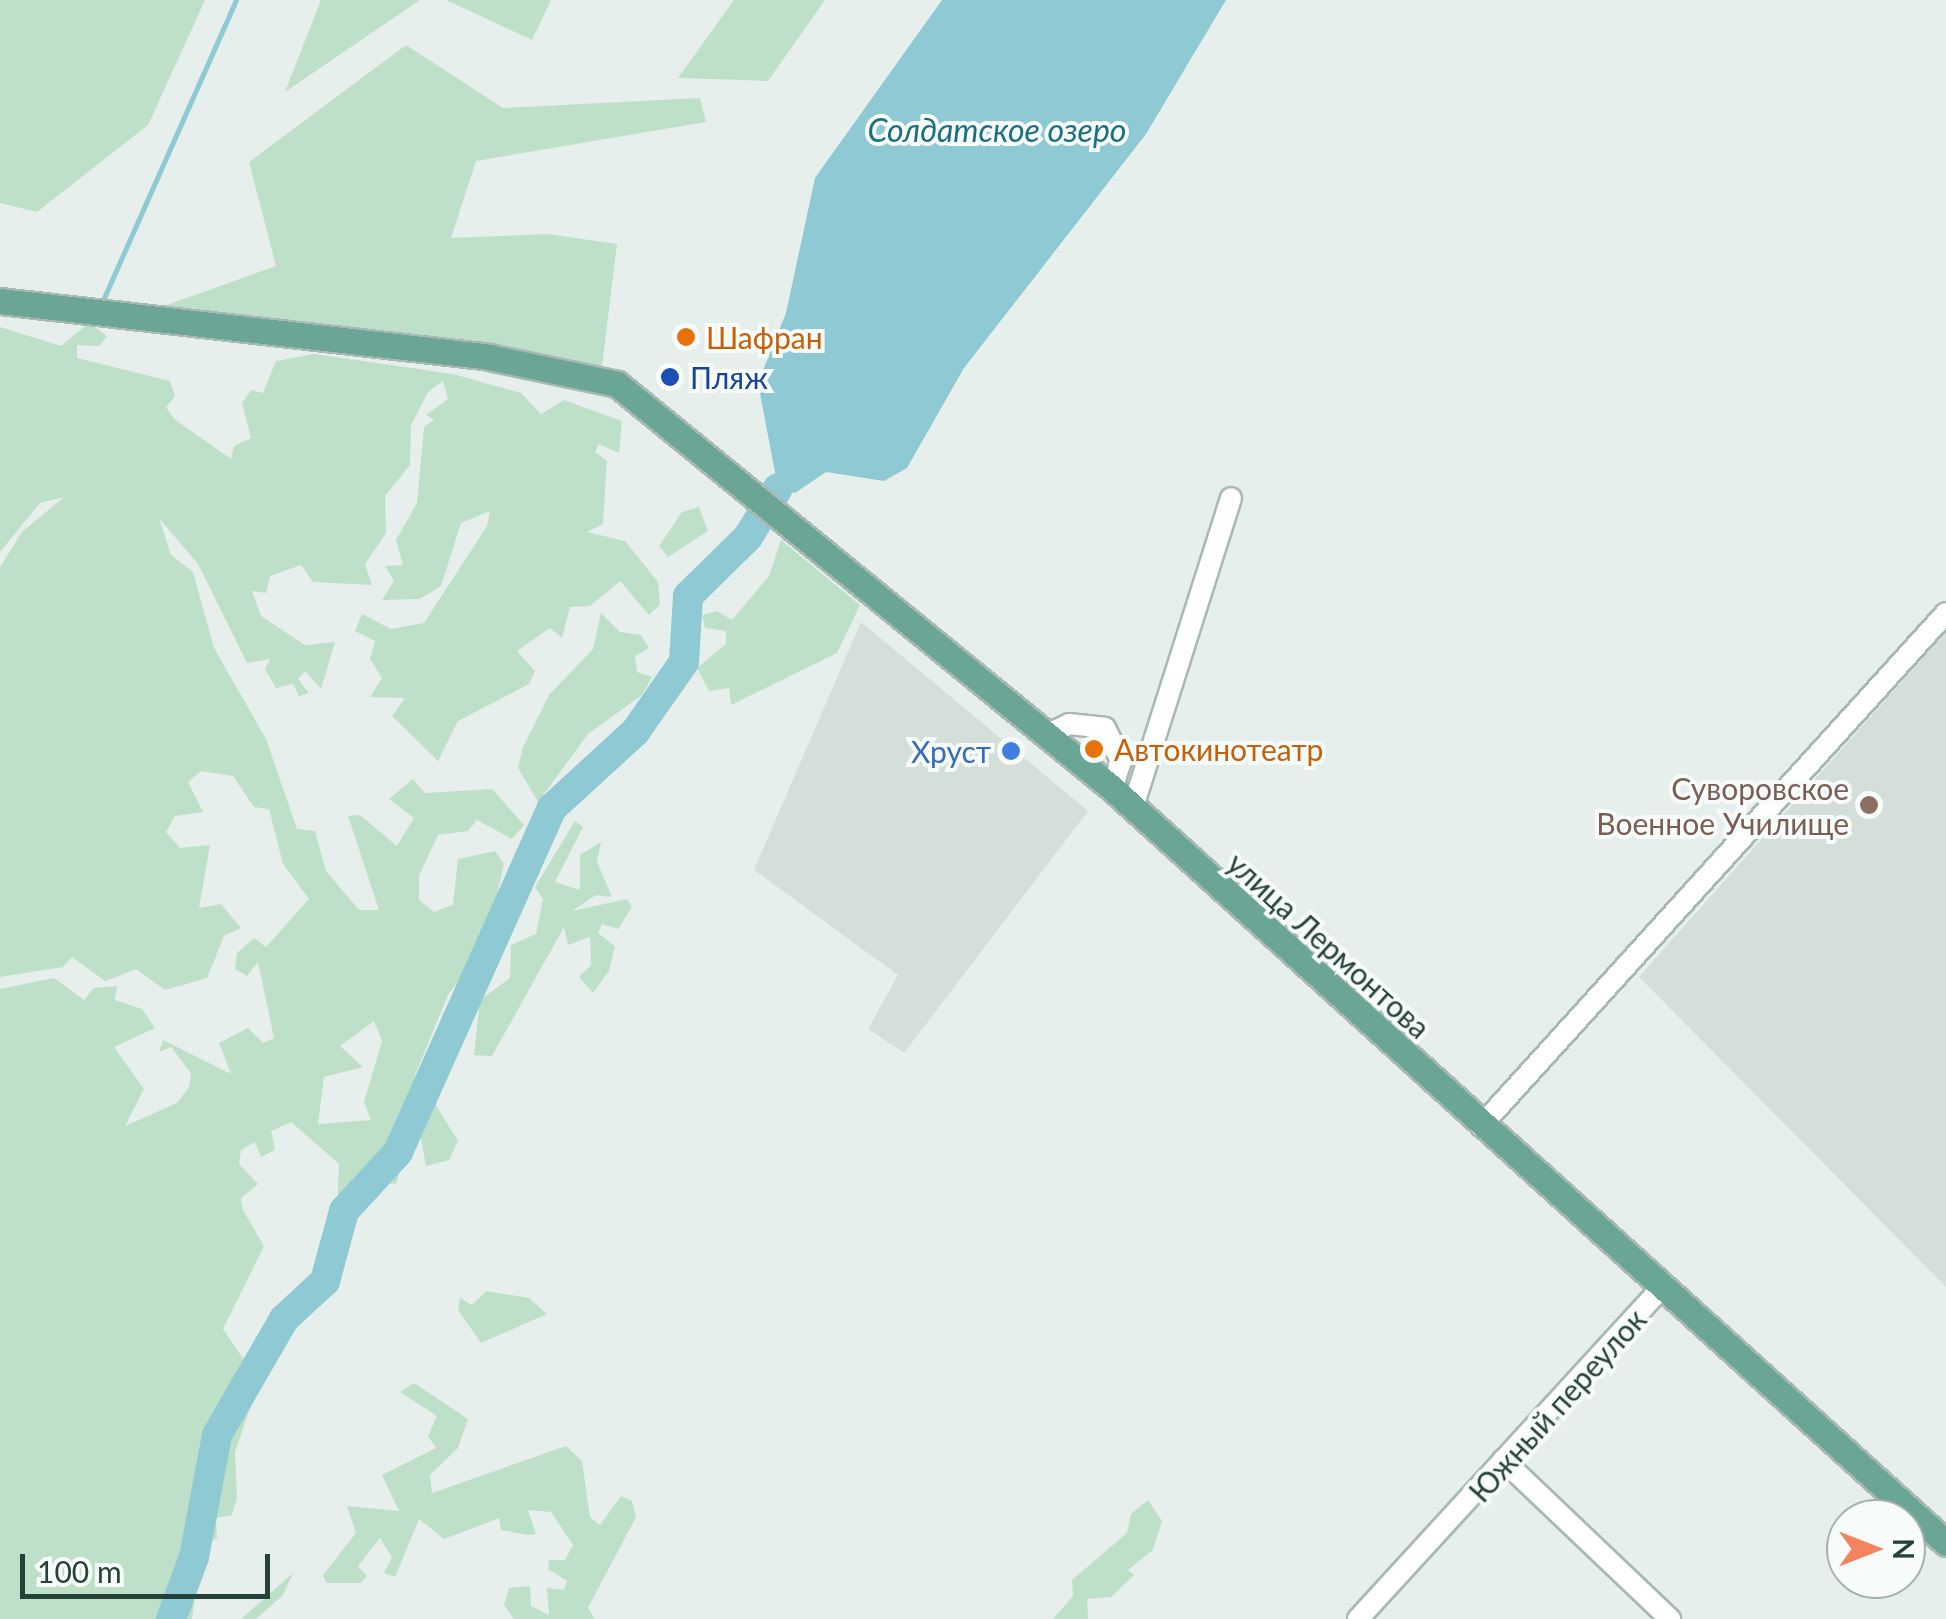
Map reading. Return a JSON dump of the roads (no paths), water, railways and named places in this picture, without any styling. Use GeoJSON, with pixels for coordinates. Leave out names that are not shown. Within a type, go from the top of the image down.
{"type":"FeatureCollection","features":[{"type":"Feature","properties":{"kind":"main road","name":"улица Лермонтова"},"geometry":{"type":"LineString","coordinates":[[0,300],[540,365],[594,375],[656,409],[754,492],[820,540],[1112,788],[1660,1289],[1946,1543]]}},
{"type":"Feature","properties":{"kind":"street"},"geometry":{"type":"LineString","coordinates":[[1133,807],[1231,498]]}},
{"type":"Feature","properties":{"kind":"street"},"geometry":{"type":"LineString","coordinates":[[1481,1126],[1946,613]]}},
{"type":"Feature","properties":{"kind":"street"},"geometry":{"type":"LineString","coordinates":[[1048,734],[1069,724],[1105,728],[1120,761],[1112,788]]}},
{"type":"Feature","properties":{"kind":"street","name":"Южный переулок"},"geometry":{"type":"LineString","coordinates":[[1358,1619],[1454,1521],[1503,1460],[1660,1289]]}},
{"type":"Feature","properties":{"kind":"street"},"geometry":{"type":"LineString","coordinates":[[1503,1460],[1670,1619]]}},
{"type":"Feature","properties":{"kind":"water","name":"Солдатское озеро"},"geometry":{"type":"Polygon","coordinates":[[[942,0],[1226,0],[1146,134],[964,368],[907,468],[884,481],[826,472],[795,493],[778,488],[758,383],[786,313],[815,178],[942,0]]]}},
{"type":"Feature","properties":{"kind":"waterway"},"geometry":{"type":"LineString","coordinates":[[103,300],[236,0]]}},
{"type":"Feature","properties":{"kind":"waterway"},"geometry":{"type":"LineString","coordinates":[[171,1619],[194,1557],[217,1435],[284,1319],[325,1281],[344,1211],[398,1152],[552,808],[635,732],[684,662],[688,596],[748,537],[778,488]]}},
{"type":"Feature","properties":{"kind":"place","name":"Шафран"},"geometry":{"type":"Point","coordinates":[686,337]}},
{"type":"Feature","properties":{"kind":"place","name":"Пляж"},"geometry":{"type":"Point","coordinates":[670,377]}},
{"type":"Feature","properties":{"kind":"place","name":"Автокинотеатр"},"geometry":{"type":"Point","coordinates":[1094,749]}},
{"type":"Feature","properties":{"kind":"place","name":"Хруст"},"geometry":{"type":"Point","coordinates":[1011,751]}},
{"type":"Feature","properties":{"kind":"place","name":"Суворовское Военное Училище"},"geometry":{"type":"Point","coordinates":[1869,805]}}]}
